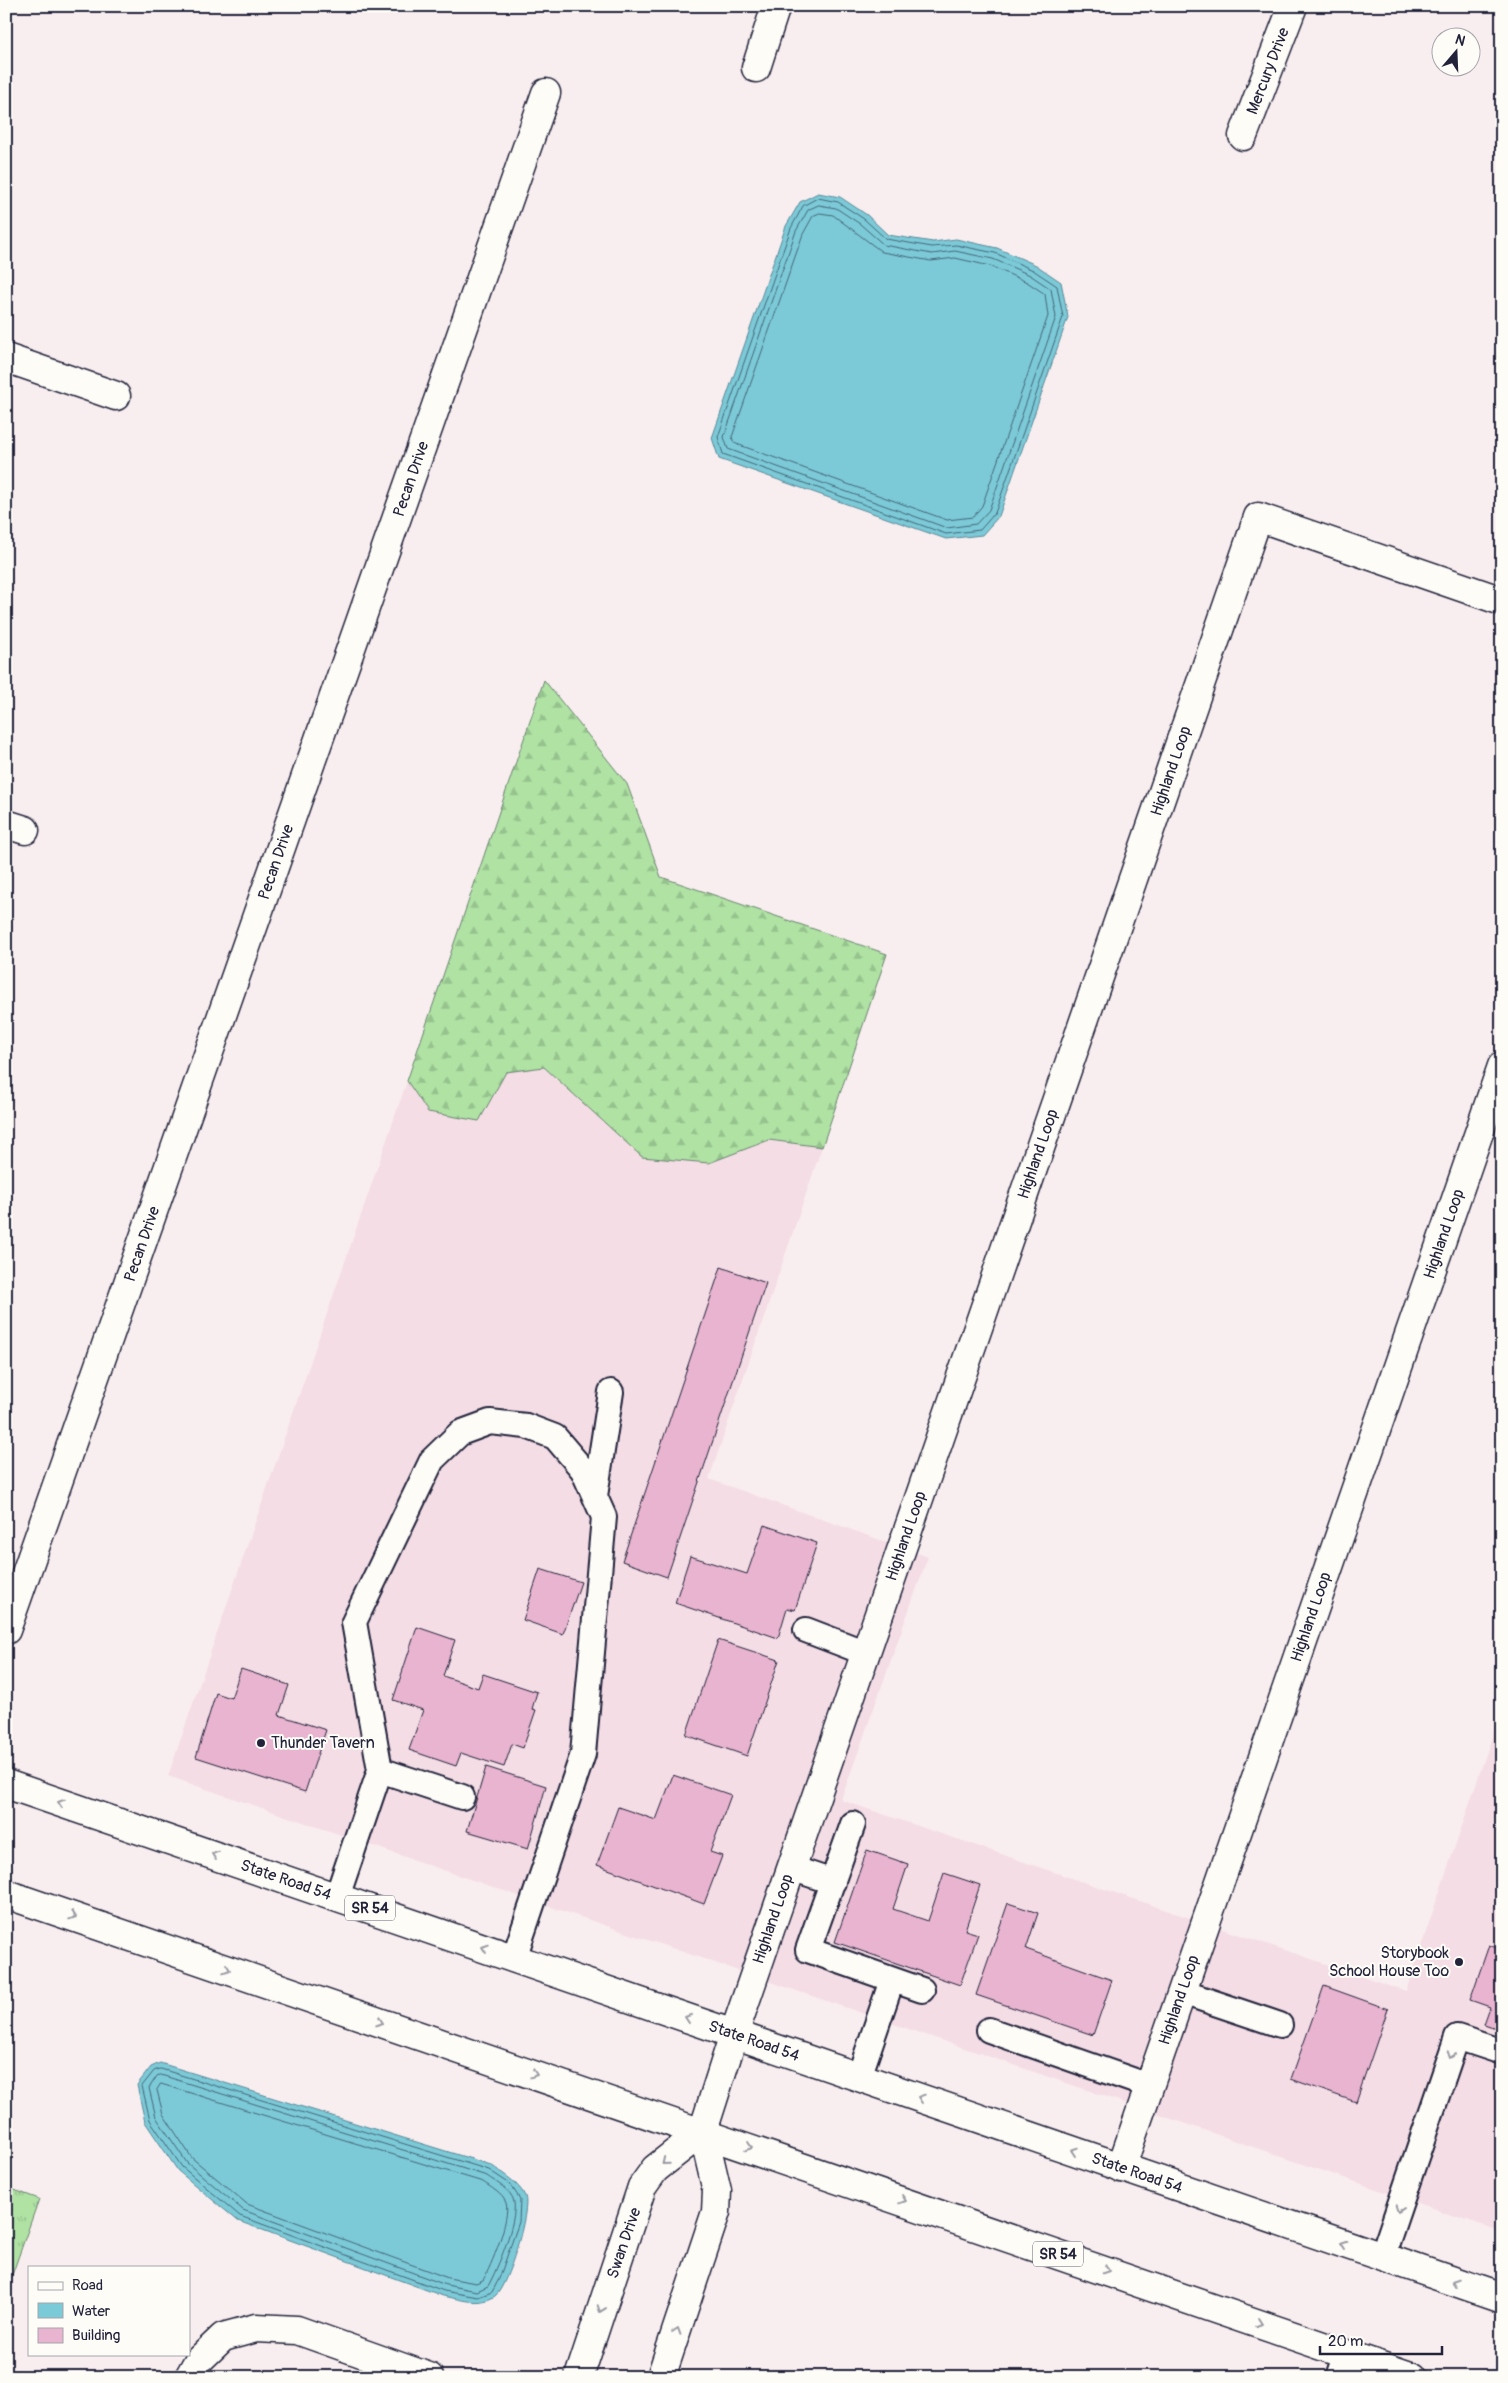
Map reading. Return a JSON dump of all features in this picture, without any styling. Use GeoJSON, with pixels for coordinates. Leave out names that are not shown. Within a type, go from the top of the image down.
{"type":"FeatureCollection","features":[{"type":"Feature","properties":{"kind":"street"},"geometry":{"type":"LineString","coordinates":[[756,68],[776,6]]}},
{"type":"Feature","properties":{"kind":"street","name":"Mercury Drive"},"geometry":{"type":"LineString","coordinates":[[1243,136],[1293,6]]}},
{"type":"Feature","properties":{"kind":"street","name":"Pecan Drive"},"geometry":{"type":"LineString","coordinates":[[6,1630],[546,93]]}},
{"type":"Feature","properties":{"kind":"street"},"geometry":{"type":"LineString","coordinates":[[6,358],[116,396]]}},
{"type":"Feature","properties":{"kind":"street","name":"Highland Loop"},"geometry":{"type":"LineString","coordinates":[[734,2034],[1258,517],[1502,601]]}},
{"type":"Feature","properties":{"kind":"street","name":"Highland Loop"},"geometry":{"type":"LineString","coordinates":[[1121,2168],[1502,1066]]}},
{"type":"Feature","properties":{"kind":"street","name":"State Road 54"},"geometry":{"type":"LineString","coordinates":[[6,1784],[1502,2298]]}},
{"type":"Feature","properties":{"kind":"street","name":"SR 54"},"geometry":{"type":"LineString","coordinates":[[6,1894],[703,2131],[1342,2365],[1413,2377]]}},
{"type":"Feature","properties":{"kind":"street"},"geometry":{"type":"LineString","coordinates":[[661,2377],[716,2212],[717,2191],[703,2131],[734,2034]]}},
{"type":"Feature","properties":{"kind":"street","name":"Swan Drive"},"geometry":{"type":"LineString","coordinates":[[579,2377],[642,2187],[656,2169],[703,2131]]}},
{"type":"Feature","properties":{"kind":"street"},"geometry":{"type":"LineString","coordinates":[[189,2377],[198,2361],[223,2337],[256,2328],[297,2330],[429,2377]]}},
{"type":"Feature","properties":{"kind":"lane"},"geometry":{"type":"LineString","coordinates":[[595,1496],[611,1392]]}},
{"type":"Feature","properties":{"kind":"lane"},"geometry":{"type":"LineString","coordinates":[[337,1897],[380,1770],[354,1622],[432,1460],[460,1433],[490,1422],[526,1426],[555,1437],[583,1470],[604,1518],[583,1754],[514,1958]]}},
{"type":"Feature","properties":{"kind":"lane"},"geometry":{"type":"LineString","coordinates":[[806,1630],[866,1653]]}},
{"type":"Feature","properties":{"kind":"lane"},"geometry":{"type":"LineString","coordinates":[[380,1770],[462,1797]]}},
{"type":"Feature","properties":{"kind":"lane"},"geometry":{"type":"LineString","coordinates":[[853,1824],[808,1950],[922,1990]]}},
{"type":"Feature","properties":{"kind":"lane"},"geometry":{"type":"LineString","coordinates":[[791,1868],[832,1882]]}},
{"type":"Feature","properties":{"kind":"lane"},"geometry":{"type":"LineString","coordinates":[[859,2077],[892,1980]]}},
{"type":"Feature","properties":{"kind":"lane"},"geometry":{"type":"LineString","coordinates":[[1182,1992],[1280,2025]]}},
{"type":"Feature","properties":{"kind":"lane"},"geometry":{"type":"LineString","coordinates":[[989,2030],[1149,2086]]}},
{"type":"Feature","properties":{"kind":"lane"},"geometry":{"type":"LineString","coordinates":[[1382,2257],[1457,2037],[1502,2052]]}},
{"type":"Feature","properties":{"kind":"shaded area"},"geometry":{"type":"Polygon","coordinates":[[[544,1067],[576,1096],[709,1163],[769,1140],[822,1147],[709,1479],[928,1557],[841,1800],[1406,1991],[1499,1716],[1502,1717],[1502,2232],[168,1776],[407,1081],[429,1112],[506,1072],[544,1067]]]}},
{"type":"Feature","properties":{"kind":"green space"},"geometry":{"type":"Polygon","coordinates":[[[544,680],[627,784],[661,877],[887,954],[822,1147],[769,1140],[709,1163],[642,1157],[544,1067],[506,1072],[479,1121],[428,1112],[407,1081],[544,680]]]}},
{"type":"Feature","properties":{"kind":"green space"},"geometry":{"type":"Polygon","coordinates":[[[6,2187],[39,2199],[6,2292],[6,2187]]]}},
{"type":"Feature","properties":{"kind":"water"},"geometry":{"type":"Polygon","coordinates":[[[818,193],[840,197],[867,215],[888,235],[933,242],[956,239],[997,248],[1036,265],[1061,282],[1068,317],[999,516],[982,535],[946,539],[719,459],[712,438],[786,226],[800,202],[818,193]]]}},
{"type":"Feature","properties":{"kind":"water"},"geometry":{"type":"Polygon","coordinates":[[[160,2063],[491,2165],[522,2191],[526,2204],[517,2248],[500,2290],[489,2299],[476,2302],[443,2296],[238,2221],[178,2171],[145,2122],[137,2085],[151,2067],[160,2063]]]}},
{"type":"Feature","properties":{"kind":"building"},"geometry":{"type":"Polygon","coordinates":[[[721,1267],[766,1283],[667,1577],[622,1561],[721,1267]]]}},
{"type":"Feature","properties":{"kind":"building"},"geometry":{"type":"Polygon","coordinates":[[[764,1525],[817,1543],[795,1610],[787,1608],[778,1638],[675,1603],[690,1556],[747,1574],[764,1525]]]}},
{"type":"Feature","properties":{"kind":"building"},"geometry":{"type":"Polygon","coordinates":[[[540,1569],[581,1582],[563,1634],[523,1620],[540,1569]]]}},
{"type":"Feature","properties":{"kind":"building"},"geometry":{"type":"Polygon","coordinates":[[[417,1627],[455,1640],[443,1676],[478,1688],[483,1674],[537,1692],[532,1709],[536,1710],[523,1748],[512,1744],[504,1767],[461,1753],[456,1766],[409,1750],[423,1710],[393,1700],[417,1627]]]}},
{"type":"Feature","properties":{"kind":"building"},"geometry":{"type":"Polygon","coordinates":[[[718,1640],[779,1660],[747,1756],[686,1735],[718,1640]]]}},
{"type":"Feature","properties":{"kind":"building","name":"Thunder Tavern"},"geometry":{"type":"Polygon","coordinates":[[[241,1669],[289,1685],[279,1715],[326,1730],[305,1792],[196,1757],[216,1693],[231,1698],[241,1669]]]}},
{"type":"Feature","properties":{"kind":"building"},"geometry":{"type":"Polygon","coordinates":[[[486,1767],[546,1786],[528,1849],[467,1831],[486,1767]]]}},
{"type":"Feature","properties":{"kind":"building"},"geometry":{"type":"Polygon","coordinates":[[[673,1775],[731,1795],[710,1852],[722,1856],[704,1904],[597,1865],[618,1807],[656,1820],[673,1775]]]}},
{"type":"Feature","properties":{"kind":"building"},"geometry":{"type":"Polygon","coordinates":[[[867,1850],[908,1864],[893,1909],[928,1921],[944,1873],[980,1885],[965,1930],[978,1934],[960,1985],[835,1942],[867,1850]]]}},
{"type":"Feature","properties":{"kind":"building"},"geometry":{"type":"Polygon","coordinates":[[[1008,1903],[1038,1913],[1026,1949],[1112,1980],[1093,2035],[976,1995],[1008,1903]]]}},
{"type":"Feature","properties":{"kind":"building"},"geometry":{"type":"Polygon","coordinates":[[[1489,1945],[1502,1950],[1502,2030],[1484,2024],[1490,2007],[1470,2000],[1489,1945]]]}},
{"type":"Feature","properties":{"kind":"building"},"geometry":{"type":"Polygon","coordinates":[[[1324,1986],[1388,2009],[1356,2102],[1291,2079],[1324,1986]]]}},
{"type":"Feature","properties":{"kind":"place","name":"Thunder Tavern"},"geometry":{"type":"Point","coordinates":[261,1743]}},
{"type":"Feature","properties":{"kind":"place","name":"Storybook School House Too"},"geometry":{"type":"Point","coordinates":[1459,1962]}}]}
